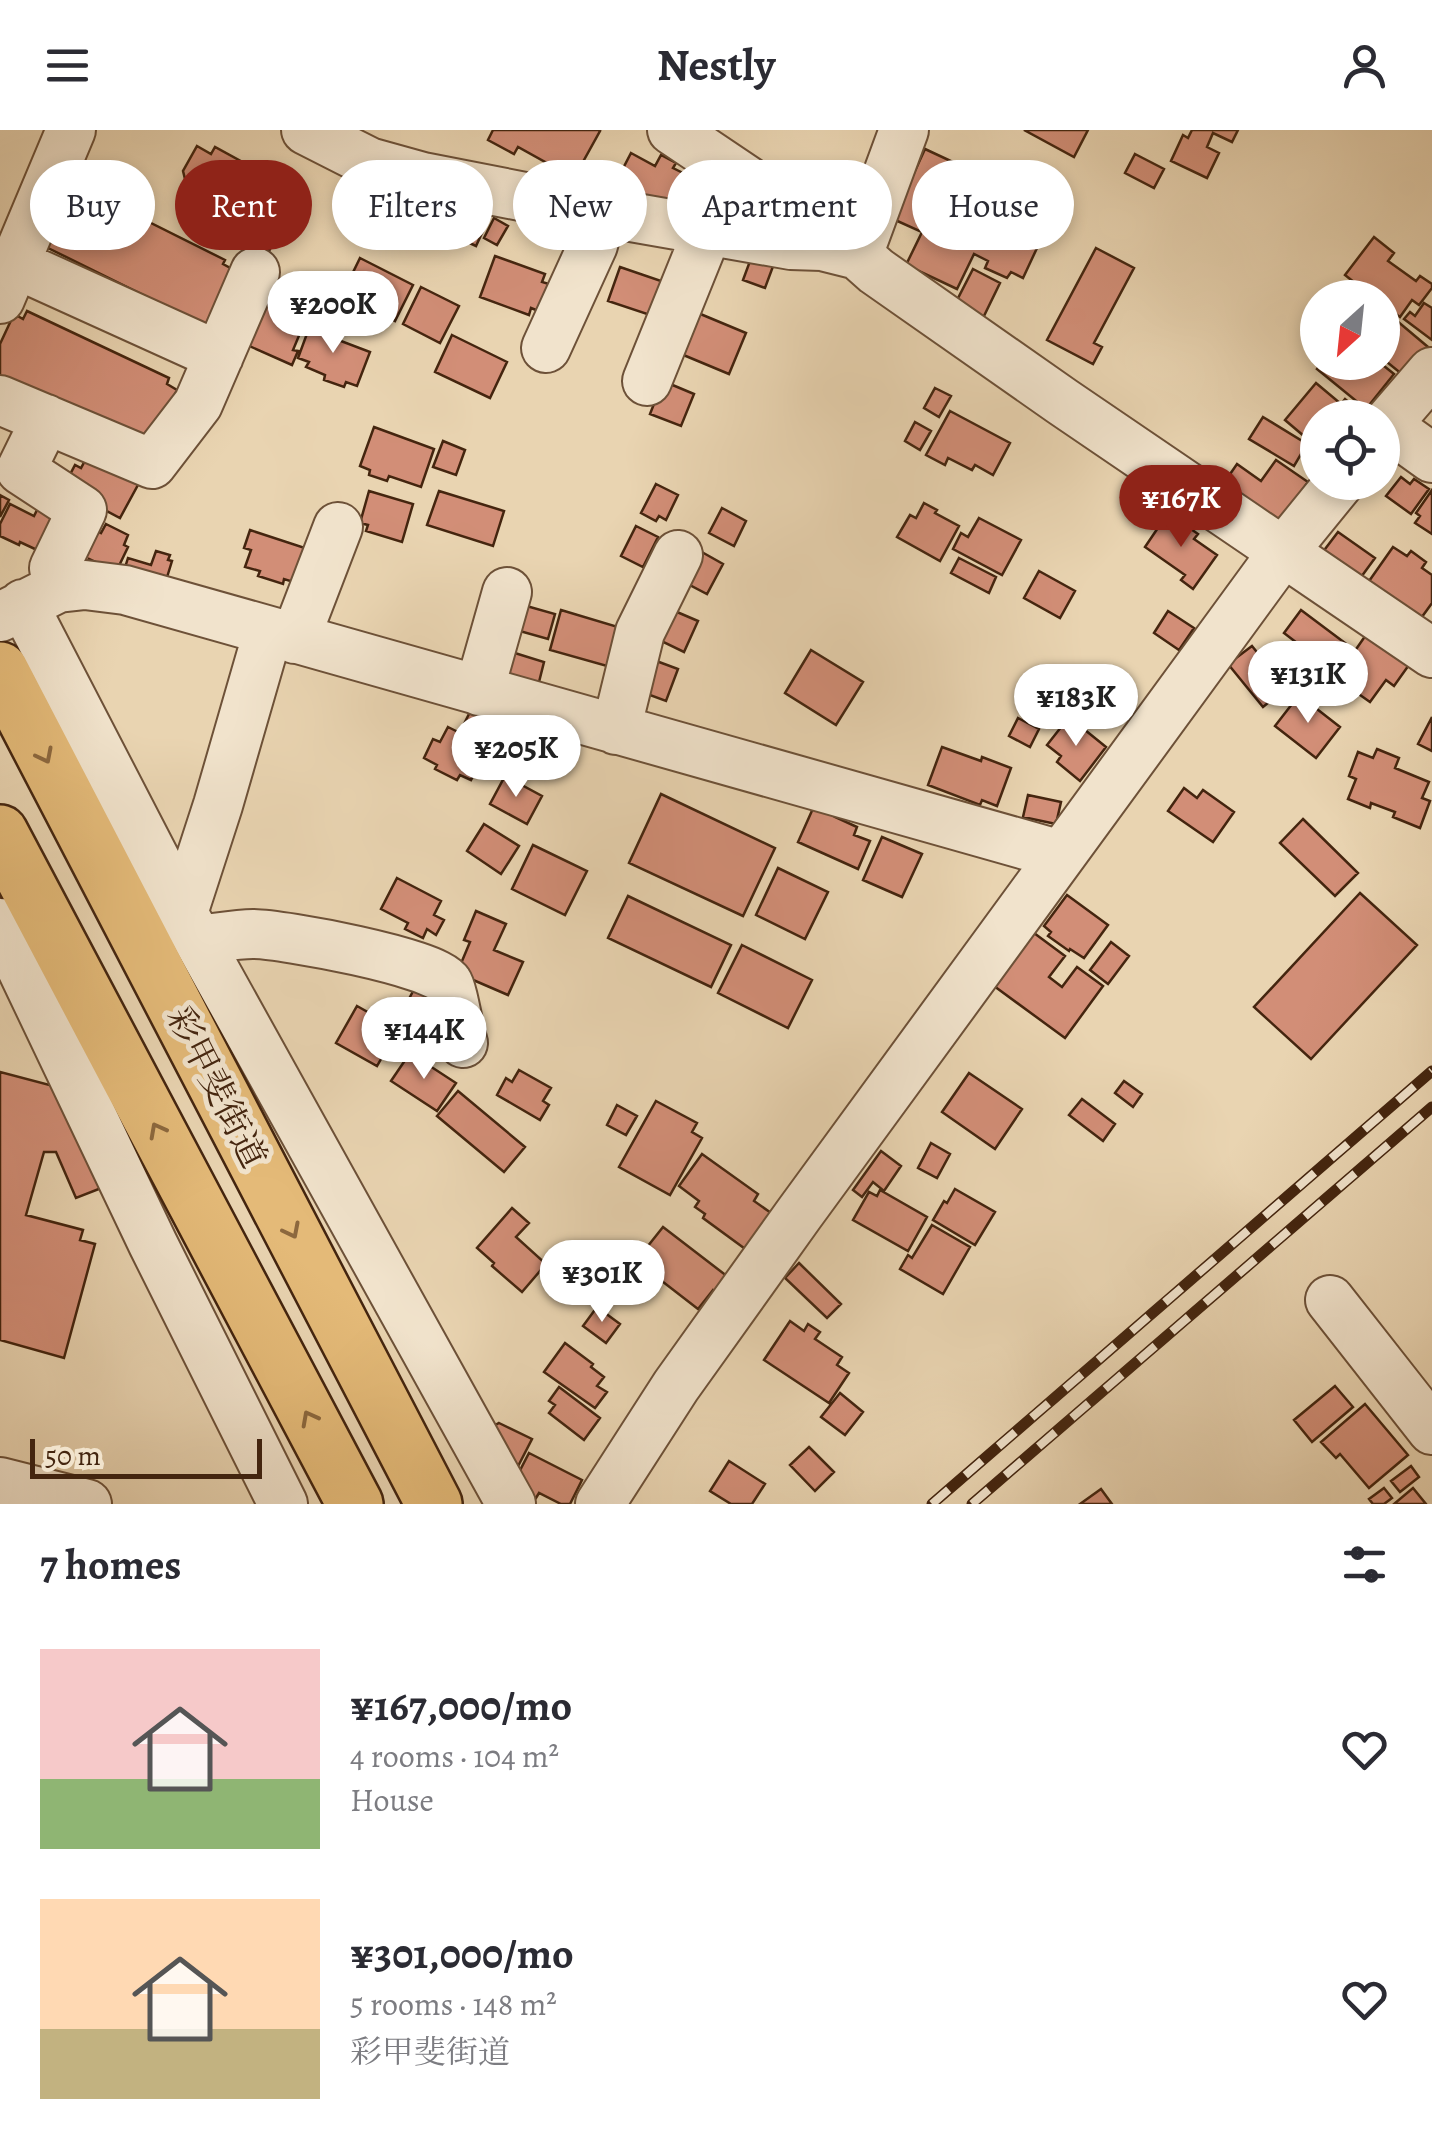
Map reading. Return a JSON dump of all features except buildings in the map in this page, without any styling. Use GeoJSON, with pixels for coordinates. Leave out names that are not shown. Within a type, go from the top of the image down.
{"type":"FeatureCollection","features":[{"type":"Feature","properties":{"kind":"highway","name":"彩甲斐街道"},"geometry":{"type":"LineString","coordinates":[[0,670],[434,1504]]}},
{"type":"Feature","properties":{"kind":"highway","name":"彩甲斐街道"},"geometry":{"type":"LineString","coordinates":[[0,833],[355,1504]]}},
{"type":"Feature","properties":{"kind":"street"},"geometry":{"type":"LineString","coordinates":[[71,130],[8,281],[219,356]]}},
{"type":"Feature","properties":{"kind":"street"},"geometry":{"type":"LineString","coordinates":[[306,130],[369,162],[513,195]]}},
{"type":"Feature","properties":{"kind":"street"},"geometry":{"type":"LineString","coordinates":[[672,130],[788,208],[840,251],[876,270],[1062,402],[1432,652]]}},
{"type":"Feature","properties":{"kind":"street"},"geometry":{"type":"LineString","coordinates":[[840,251],[904,130]]}},
{"type":"Feature","properties":{"kind":"street"},"geometry":{"type":"LineString","coordinates":[[546,348],[592,250]]}},
{"type":"Feature","properties":{"kind":"street"},"geometry":{"type":"LineString","coordinates":[[647,381],[700,250]]}},
{"type":"Feature","properties":{"kind":"street"},"geometry":{"type":"LineString","coordinates":[[832,250],[840,251]]}},
{"type":"Feature","properties":{"kind":"street"},"geometry":{"type":"LineString","coordinates":[[0,400],[152,464],[198,404],[255,272]]}},
{"type":"Feature","properties":{"kind":"street"},"geometry":{"type":"LineString","coordinates":[[1400,409],[1432,372]]}},
{"type":"Feature","properties":{"kind":"street"},"geometry":{"type":"LineString","coordinates":[[27,603],[54,568],[82,510],[22,470],[46,420]]}},
{"type":"Feature","properties":{"kind":"street"},"geometry":{"type":"LineString","coordinates":[[1400,438],[1432,458]]}},
{"type":"Feature","properties":{"kind":"street"},"geometry":{"type":"LineString","coordinates":[[608,1503],[676,1386],[1283,552],[1325,500]]}},
{"type":"Feature","properties":{"kind":"street"},"geometry":{"type":"LineString","coordinates":[[191,927],[218,805],[281,635],[338,527]]}},
{"type":"Feature","properties":{"kind":"street"},"geometry":{"type":"LineString","coordinates":[[616,730],[640,632],[678,555]]}},
{"type":"Feature","properties":{"kind":"street"},"geometry":{"type":"LineString","coordinates":[[27,603],[84,585],[125,590],[1061,856]]}},
{"type":"Feature","properties":{"kind":"street"},"geometry":{"type":"LineString","coordinates":[[479,691],[507,592]]}},
{"type":"Feature","properties":{"kind":"street"},"geometry":{"type":"LineString","coordinates":[[27,603],[305,1162],[511,1504]]}},
{"type":"Feature","properties":{"kind":"street"},"geometry":{"type":"LineString","coordinates":[[0,923],[168,1237],[283,1504]]}},
{"type":"Feature","properties":{"kind":"street"},"geometry":{"type":"LineString","coordinates":[[191,927],[300,940],[411,964],[441,975],[450,985],[463,1043]]}},
{"type":"Feature","properties":{"kind":"street"},"geometry":{"type":"LineString","coordinates":[[1330,1300],[1432,1430]]}},
{"type":"Feature","properties":{"kind":"street"},"geometry":{"type":"LineString","coordinates":[[0,1482],[87,1504]]}},
{"type":"Feature","properties":{"kind":"tunnel"},"geometry":{"type":"LineString","coordinates":[[183,1231],[293,1168]]}},
{"type":"Feature","properties":{"kind":"railway"},"geometry":{"type":"LineString","coordinates":[[932,1504],[1432,1071]]}},
{"type":"Feature","properties":{"kind":"railway"},"geometry":{"type":"LineString","coordinates":[[972,1504],[1432,1107]]}}]}
